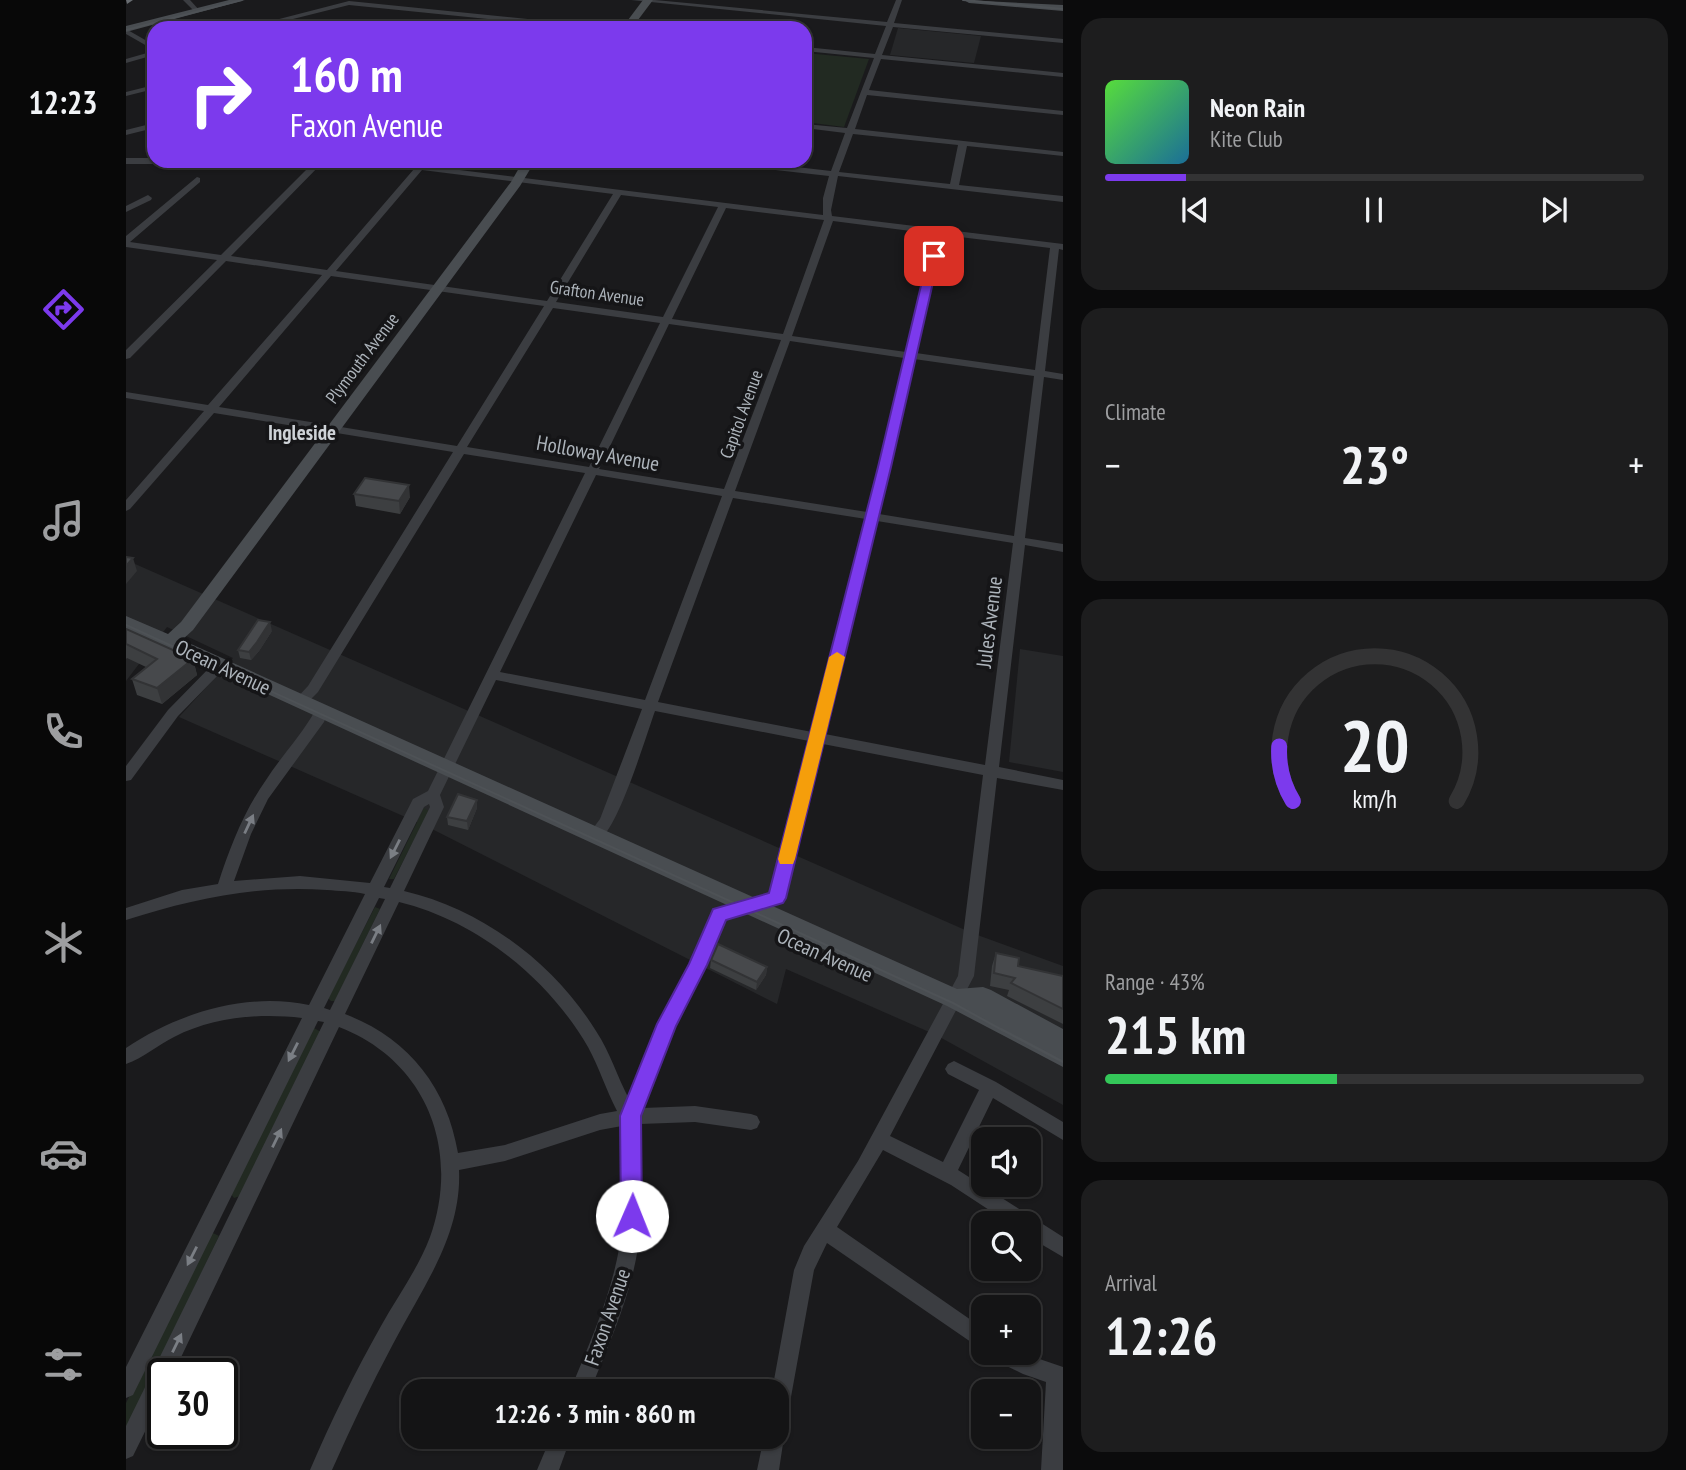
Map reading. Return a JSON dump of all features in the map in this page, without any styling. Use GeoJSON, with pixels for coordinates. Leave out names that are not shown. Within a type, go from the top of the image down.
{"type":"FeatureCollection","features":[{"type":"Feature","properties":{"kind":"main road"},"geometry":{"type":"LineString","coordinates":[[157,21],[240,0]]}},
{"type":"Feature","properties":{"kind":"main road"},"geometry":{"type":"LineString","coordinates":[[969,0],[1063,8]]}},
{"type":"Feature","properties":{"kind":"main road"},"geometry":{"type":"LineString","coordinates":[[126,29],[147,24]]}},
{"type":"Feature","properties":{"kind":"main road","name":"Plymouth Avenue"},"geometry":{"type":"LineString","coordinates":[[438,288],[524,168]]}},
{"type":"Feature","properties":{"kind":"main road","name":"Plymouth Avenue"},"geometry":{"type":"LineString","coordinates":[[170,642],[183,631],[333,429]]}},
{"type":"Feature","properties":{"kind":"main road","name":"Ocean Avenue"},"geometry":{"type":"LineString","coordinates":[[126,622],[321,712],[326,725],[419,769],[446,769],[666,868],[682,886],[740,908],[929,1001],[983,998],[1063,1040]]}},
{"type":"Feature","properties":{"kind":"main road","name":"Ocean Avenue"},"geometry":{"type":"LineString","coordinates":[[955,999],[1063,1057]]}},
{"type":"Feature","properties":{"kind":"street"},"geometry":{"type":"LineString","coordinates":[[186,0],[197,11]]}},
{"type":"Feature","properties":{"kind":"street"},"geometry":{"type":"LineString","coordinates":[[634,0],[1063,41]]}},
{"type":"Feature","properties":{"kind":"street","name":"Capitol Avenue"},"geometry":{"type":"LineString","coordinates":[[594,835],[606,821],[730,495],[829,223],[827,195],[899,0]]}},
{"type":"Feature","properties":{"kind":"street"},"geometry":{"type":"LineString","coordinates":[[632,21],[647,1]]}},
{"type":"Feature","properties":{"kind":"street"},"geometry":{"type":"LineString","coordinates":[[275,21],[342,4],[523,21]]}},
{"type":"Feature","properties":{"kind":"street"},"geometry":{"type":"LineString","coordinates":[[126,29],[147,43]]}},
{"type":"Feature","properties":{"kind":"street"},"geometry":{"type":"LineString","coordinates":[[812,51],[1063,75]]}},
{"type":"Feature","properties":{"kind":"street"},"geometry":{"type":"LineString","coordinates":[[126,61],[147,55]]}},
{"type":"Feature","properties":{"kind":"street"},"geometry":{"type":"LineString","coordinates":[[126,94],[147,89]]}},
{"type":"Feature","properties":{"kind":"street"},"geometry":{"type":"LineString","coordinates":[[864,92],[1063,113]]}},
{"type":"Feature","properties":{"kind":"street"},"geometry":{"type":"LineString","coordinates":[[126,133],[147,127]]}},
{"type":"Feature","properties":{"kind":"street"},"geometry":{"type":"LineString","coordinates":[[812,127],[1063,154]]}},
{"type":"Feature","properties":{"kind":"street"},"geometry":{"type":"LineString","coordinates":[[954,187],[963,144]]}},
{"type":"Feature","properties":{"kind":"street"},"geometry":{"type":"LineString","coordinates":[[126,161],[147,161]]}},
{"type":"Feature","properties":{"kind":"street"},"geometry":{"type":"LineString","coordinates":[[126,356],[313,168]]}},
{"type":"Feature","properties":{"kind":"street"},"geometry":{"type":"LineString","coordinates":[[126,507],[420,168],[1059,247]]}},
{"type":"Feature","properties":{"kind":"street"},"geometry":{"type":"LineString","coordinates":[[782,168],[1063,199]]}},
{"type":"Feature","properties":{"kind":"street"},"geometry":{"type":"LineString","coordinates":[[126,243],[197,180]]}},
{"type":"Feature","properties":{"kind":"street"},"geometry":{"type":"LineString","coordinates":[[300,702],[314,687],[619,192]]}},
{"type":"Feature","properties":{"kind":"street"},"geometry":{"type":"LineString","coordinates":[[126,209],[148,198]]}},
{"type":"Feature","properties":{"kind":"street"},"geometry":{"type":"LineString","coordinates":[[126,1448],[324,1015],[375,889],[418,803],[433,795],[723,205]]}},
{"type":"Feature","properties":{"kind":"street","name":"Faxon Avenue"},"geometry":{"type":"LineString","coordinates":[[585,1379],[615,1306],[629,1247],[631,1116],[667,1024],[698,965],[719,914],[777,898],[912,355],[939,232]]}},
{"type":"Feature","properties":{"kind":"street","name":"Grafton Avenue"},"geometry":{"type":"LineString","coordinates":[[126,243],[1063,377]]}},
{"type":"Feature","properties":{"kind":"street","name":"Jules Avenue"},"geometry":{"type":"LineString","coordinates":[[784,1379],[804,1270],[967,976],[1040,373],[1059,247]]}},
{"type":"Feature","properties":{"kind":"street","name":"Plymouth Avenue"},"geometry":{"type":"LineString","coordinates":[[333,429],[438,288]]}},
{"type":"Feature","properties":{"kind":"street","name":"Holloway Avenue"},"geometry":{"type":"LineString","coordinates":[[126,395],[1063,548]]}},
{"type":"Feature","properties":{"kind":"street"},"geometry":{"type":"LineString","coordinates":[[126,776],[173,713],[220,665]]}},
{"type":"Feature","properties":{"kind":"street"},"geometry":{"type":"LineString","coordinates":[[492,675],[1063,785]]}},
{"type":"Feature","properties":{"kind":"street"},"geometry":{"type":"LineString","coordinates":[[224,888],[260,799],[284,764],[315,728],[321,712]]}},
{"type":"Feature","properties":{"kind":"street"},"geometry":{"type":"LineString","coordinates":[[126,1388],[324,1015],[395,894],[437,807],[433,795]]}},
{"type":"Feature","properties":{"kind":"street"},"geometry":{"type":"LineString","coordinates":[[126,914],[166,900],[224,888],[315,881],[375,889],[441,909],[505,943],[543,976],[576,1013],[590,1036],[621,1102],[631,1116]]}},
{"type":"Feature","properties":{"kind":"street"},"geometry":{"type":"LineString","coordinates":[[126,1057],[154,1040],[205,1018],[259,1009],[286,1008],[324,1015],[377,1037],[413,1068],[428,1089],[439,1112],[447,1138],[450,1163],[450,1187],[440,1237],[368,1373],[321,1470]]}},
{"type":"Feature","properties":{"kind":"street"},"geometry":{"type":"LineString","coordinates":[[954,1069],[990,1087],[1063,1132]]}},
{"type":"Feature","properties":{"kind":"street"},"geometry":{"type":"LineString","coordinates":[[947,1173],[990,1087]]}},
{"type":"Feature","properties":{"kind":"street"},"geometry":{"type":"LineString","coordinates":[[450,1163],[505,1153],[600,1122],[631,1116],[695,1114],[751,1122]]}},
{"type":"Feature","properties":{"kind":"street"},"geometry":{"type":"LineString","coordinates":[[879,1139],[947,1173],[1005,1211]]}},
{"type":"Feature","properties":{"kind":"street"},"geometry":{"type":"LineString","coordinates":[[825,1230],[971,1332]]}},
{"type":"Feature","properties":{"kind":"street"},"geometry":{"type":"LineString","coordinates":[[1041,1234],[1063,1248]]}},
{"type":"Feature","properties":{"kind":"street"},"geometry":{"type":"LineString","coordinates":[[1026,1365],[1060,1376],[1052,1470]]}},
{"type":"Feature","properties":{"kind":"street"},"geometry":{"type":"LineString","coordinates":[[548,1470],[556,1449]]}},
{"type":"Feature","properties":{"kind":"street"},"geometry":{"type":"LineString","coordinates":[[768,1470],[772,1449]]}},
{"type":"Feature","properties":{"kind":"shaded area"},"geometry":{"type":"Polygon","coordinates":[[[898,28],[981,36],[974,63],[890,55],[898,28]]]}},
{"type":"Feature","properties":{"kind":"shaded area"},"geometry":{"type":"Polygon","coordinates":[[[812,54],[869,59],[844,127],[812,123],[812,54]]]}},
{"type":"Feature","properties":{"kind":"shaded area"},"geometry":{"type":"Polygon","coordinates":[[[126,560],[972,933],[1063,966],[1063,1105],[936,1035],[786,969],[777,1004],[428,827],[179,717],[233,658],[167,627],[126,681],[126,560]]]}},
{"type":"Feature","properties":{"kind":"shaded area"},"geometry":{"type":"Polygon","coordinates":[[[1020,649],[1063,656],[1063,772],[1009,762],[1020,649]]]}},
{"type":"Feature","properties":{"kind":"shaded area"},"geometry":{"type":"Polygon","coordinates":[[[424,808],[429,811],[394,879],[389,879],[424,808]]]}},
{"type":"Feature","properties":{"kind":"shaded area"},"geometry":{"type":"Polygon","coordinates":[[[375,907],[380,909],[335,1001],[331,1001],[328,998],[375,907]]]}},
{"type":"Feature","properties":{"kind":"shaded area"},"geometry":{"type":"Polygon","coordinates":[[[314,1028],[321,1032],[240,1196],[234,1198],[231,1194],[314,1028]]]}},
{"type":"Feature","properties":{"kind":"shaded area"},"geometry":{"type":"Polygon","coordinates":[[[213,1233],[219,1236],[161,1358],[148,1358],[209,1236],[213,1233]]]}},
{"type":"Feature","properties":{"kind":"shaded area"},"geometry":{"type":"Polygon","coordinates":[[[147,1361],[147,1386],[126,1430],[126,1403],[147,1361]]]}},
{"type":"Feature","properties":{"kind":"building"},"geometry":{"type":"Polygon","coordinates":[[[365,478],[409,485],[399,501],[354,494],[365,478]]]}},
{"type":"Feature","properties":{"kind":"building"},"geometry":{"type":"Polygon","coordinates":[[[126,557],[133,558],[126,566],[126,557]]]}},
{"type":"Feature","properties":{"kind":"building"},"geometry":{"type":"Polygon","coordinates":[[[258,620],[270,622],[249,652],[238,650],[258,620]]]}},
{"type":"Feature","properties":{"kind":"building"},"geometry":{"type":"Polygon","coordinates":[[[126,629],[193,659],[157,688],[132,679],[157,659],[126,644],[126,629]]]}},
{"type":"Feature","properties":{"kind":"building"},"geometry":{"type":"Polygon","coordinates":[[[458,794],[477,800],[467,821],[447,817],[458,794]]]}},
{"type":"Feature","properties":{"kind":"building"},"geometry":{"type":"Polygon","coordinates":[[[718,944],[767,967],[757,982],[711,960],[718,944]]]}},
{"type":"Feature","properties":{"kind":"building"},"geometry":{"type":"Polygon","coordinates":[[[996,953],[1019,958],[1018,966],[1063,976],[1063,1009],[1011,983],[1015,978],[994,973],[996,953]]]}},
{"type":"Feature","properties":{"kind":"tram line"},"geometry":{"type":"LineString","coordinates":[[161,21],[242,0]]}},
{"type":"Feature","properties":{"kind":"tram line"},"geometry":{"type":"LineString","coordinates":[[963,0],[1063,9]]}},
{"type":"Feature","properties":{"kind":"tram line"},"geometry":{"type":"LineString","coordinates":[[126,30],[147,25]]}},
{"type":"Feature","properties":{"kind":"tram line"},"geometry":{"type":"LineString","coordinates":[[126,625],[953,1003],[1004,1031]]}},
{"type":"Feature","properties":{"kind":"tram line"},"geometry":{"type":"LineString","coordinates":[[1001,1029],[1063,1062]]}},
{"type":"Feature","properties":{"kind":"slow traffic"},"geometry":{"type":"LineString","coordinates":[[787,859],[837,657]]}},
{"type":"Feature","properties":{"kind":"district","name":"Ingleside"},"geometry":{"type":"Point","coordinates":[302,432]}},
{"type":"Feature","properties":{"kind":"route"},"geometry":{"type":"LineString","coordinates":[[632,1216],[631,1116],[667,1024],[698,965],[719,914],[777,898],[885,467],[934,256]]}}]}
